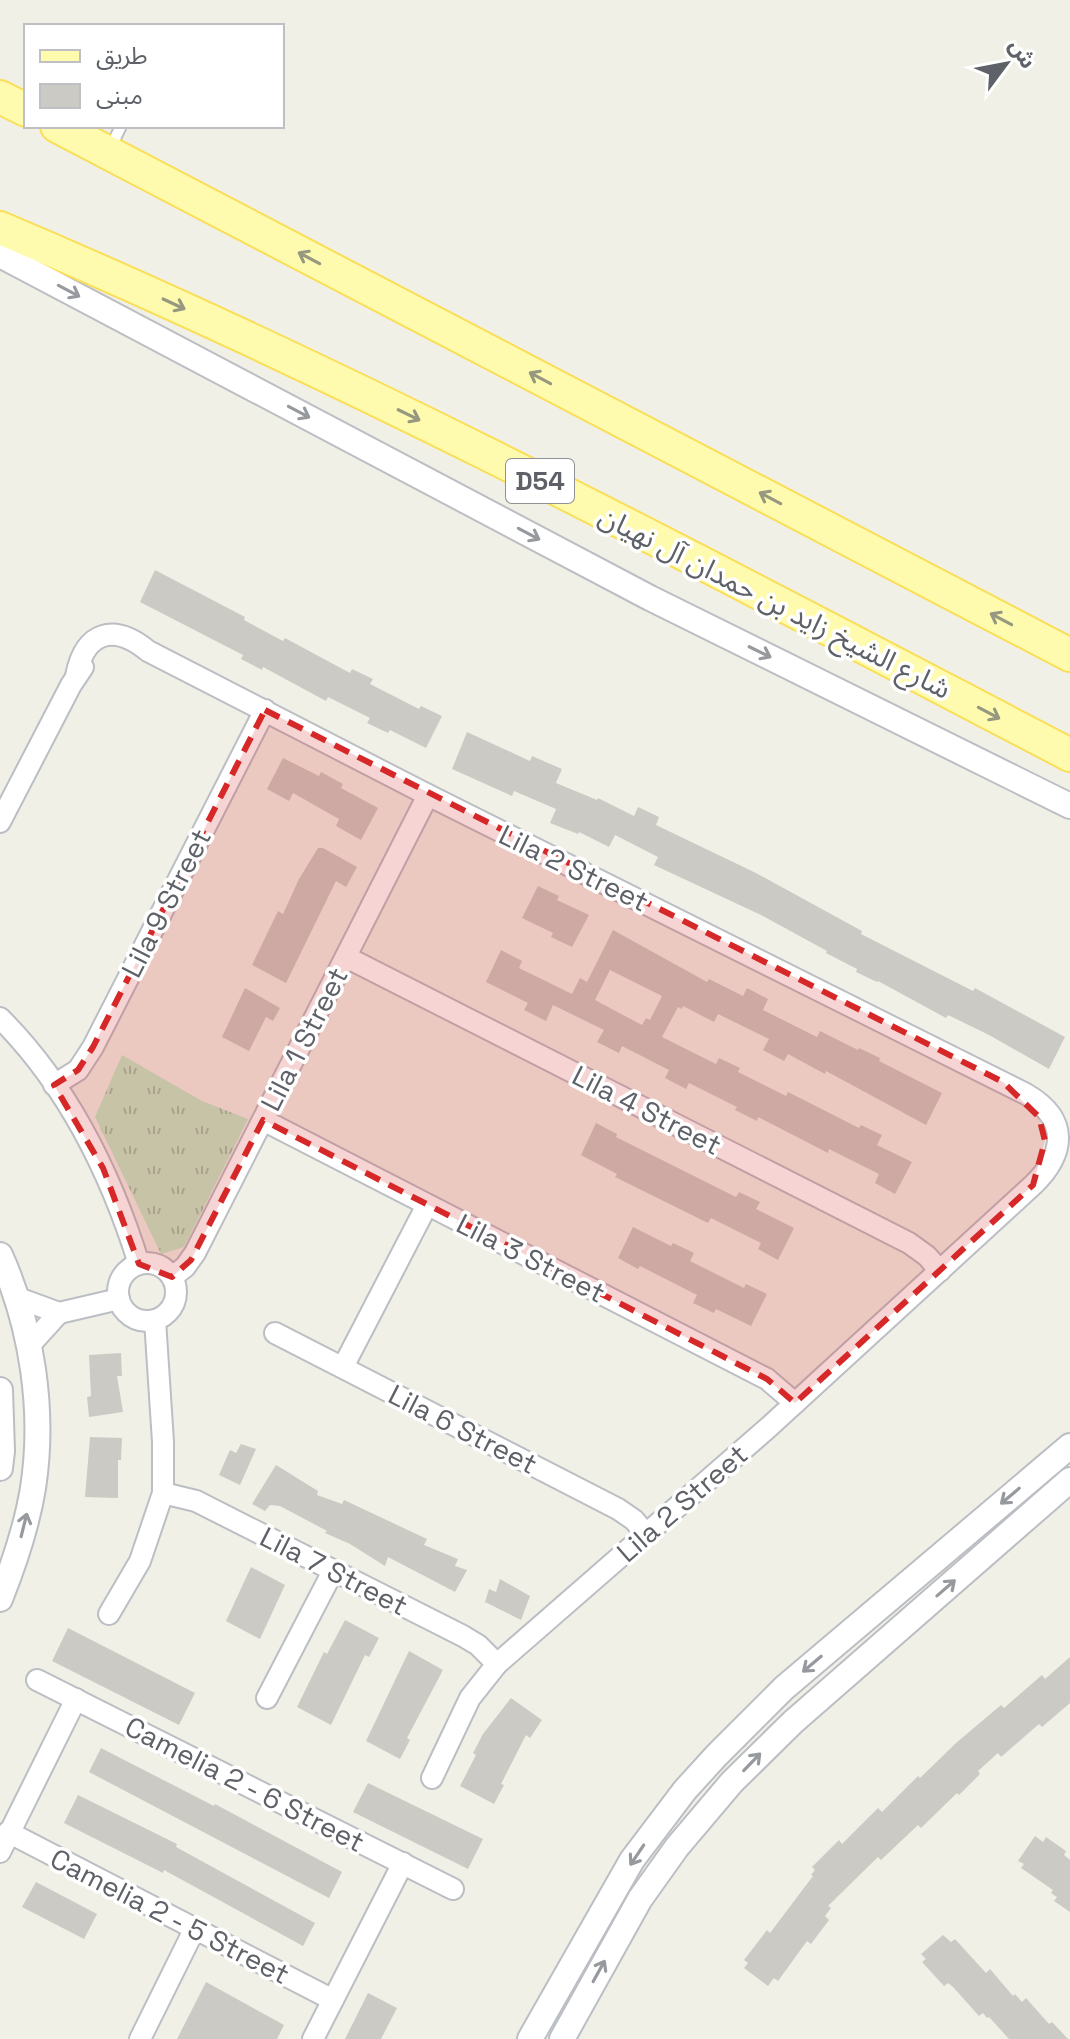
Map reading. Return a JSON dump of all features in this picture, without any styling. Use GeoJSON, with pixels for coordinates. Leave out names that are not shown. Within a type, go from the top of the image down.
{"type":"FeatureCollection","features":[{"type":"Feature","properties":{"kind":"main road"},"geometry":{"type":"LineString","coordinates":[[0,97],[24,109]]}},
{"type":"Feature","properties":{"kind":"main road"},"geometry":{"type":"LineString","coordinates":[[66,128],[114,139],[1070,655]]}},
{"type":"Feature","properties":{"kind":"main road","name":"شارع الشيخ زايد بن حمدان آل نهيان"},"geometry":{"type":"LineString","coordinates":[[0,228],[124,280],[312,367],[698,561],[1070,755]]}},
{"type":"Feature","properties":{"kind":"street"},"geometry":{"type":"LineString","coordinates":[[0,255],[650,598],[1070,806]]}},
{"type":"Feature","properties":{"kind":"street","name":"Lila 2 Street"},"geometry":{"type":"LineString","coordinates":[[0,822],[76,676],[92,657],[118,647],[148,651],[428,795],[1003,1082],[1046,1108],[1057,1129],[1057,1153],[1052,1165],[1033,1185],[795,1403],[497,1664],[470,1698],[432,1778]]}},
{"type":"Feature","properties":{"kind":"street","name":"Lila 9 Street"},"geometry":{"type":"LineString","coordinates":[[54,1085],[78,1070],[86,1058],[265,710]]}},
{"type":"Feature","properties":{"kind":"street","name":"Lila 1 Street"},"geometry":{"type":"LineString","coordinates":[[172,1277],[191,1260],[428,795]]}},
{"type":"Feature","properties":{"kind":"street","name":"Lila 4 Street"},"geometry":{"type":"LineString","coordinates":[[346,957],[909,1243],[927,1256],[940,1271]]}},
{"type":"Feature","properties":{"kind":"street"},"geometry":{"type":"LineString","coordinates":[[0,1018],[54,1085],[103,1168],[139,1264]]}},
{"type":"Feature","properties":{"kind":"street","name":"Lila 3 Street"},"geometry":{"type":"LineString","coordinates":[[263,1120],[767,1379],[795,1403]]}},
{"type":"Feature","properties":{"kind":"street"},"geometry":{"type":"LineString","coordinates":[[343,1367],[427,1205]]}},
{"type":"Feature","properties":{"kind":"street"},"geometry":{"type":"LineString","coordinates":[[0,1255],[18,1298],[29,1346],[36,1405],[33,1489],[0,1599]]}},
{"type":"Feature","properties":{"kind":"street"},"geometry":{"type":"LineString","coordinates":[[139,1264],[158,1265],[172,1277],[176,1287],[172,1308],[165,1316],[146,1322],[128,1315],[119,1299],[119,1281],[131,1267],[139,1264]]}},
{"type":"Feature","properties":{"kind":"street"},"geometry":{"type":"LineString","coordinates":[[18,1298],[59,1313],[119,1299]]}},
{"type":"Feature","properties":{"kind":"street"},"geometry":{"type":"LineString","coordinates":[[29,1346],[59,1313]]}},
{"type":"Feature","properties":{"kind":"street"},"geometry":{"type":"LineString","coordinates":[[109,1614],[140,1561],[163,1493],[155,1320]]}},
{"type":"Feature","properties":{"kind":"street","name":"Lila 6 Street"},"geometry":{"type":"LineString","coordinates":[[275,1333],[627,1514],[645,1533]]}},
{"type":"Feature","properties":{"kind":"street"},"geometry":{"type":"LineString","coordinates":[[0,1390],[0,1468]]}},
{"type":"Feature","properties":{"kind":"street"},"geometry":{"type":"LineString","coordinates":[[530,2039],[632,1860],[716,1756],[784,1688],[1070,1446]]}},
{"type":"Feature","properties":{"kind":"street"},"geometry":{"type":"LineString","coordinates":[[562,2039],[640,1899],[704,1814],[793,1722],[1070,1480]]}},
{"type":"Feature","properties":{"kind":"street","name":"Lila 7 Street"},"geometry":{"type":"LineString","coordinates":[[163,1493],[196,1501],[471,1641],[497,1664]]}},
{"type":"Feature","properties":{"kind":"street"},"geometry":{"type":"LineString","coordinates":[[267,1698],[333,1571]]}},
{"type":"Feature","properties":{"kind":"street","name":"Camelia 2 - 6 Street"},"geometry":{"type":"LineString","coordinates":[[37,1680],[453,1889]]}},
{"type":"Feature","properties":{"kind":"street"},"geometry":{"type":"LineString","coordinates":[[0,1852],[76,1699]]}},
{"type":"Feature","properties":{"kind":"street","name":"Camelia 2 - 5 Street"},"geometry":{"type":"LineString","coordinates":[[8,1832],[333,2000]]}},
{"type":"Feature","properties":{"kind":"street"},"geometry":{"type":"LineString","coordinates":[[313,2039],[403,1863]]}},
{"type":"Feature","properties":{"kind":"street"},"geometry":{"type":"LineString","coordinates":[[140,2039],[194,1930]]}},
{"type":"Feature","properties":{"kind":"highlighted area"},"geometry":{"type":"Polygon","coordinates":[[[265,710],[1003,1082],[1039,1117],[1045,1141],[1033,1185],[795,1403],[767,1379],[263,1120],[191,1260],[172,1277],[139,1264],[103,1168],[54,1085],[78,1070],[93,1047],[265,710]]]}},
{"type":"Feature","properties":{"kind":"green space"},"geometry":{"type":"Polygon","coordinates":[[[122,1055],[202,1101],[248,1119],[184,1247],[161,1254],[95,1117],[122,1055]]]}},
{"type":"Feature","properties":{"kind":"building"},"geometry":{"type":"Polygon","coordinates":[[[155,570],[245,617],[244,620],[283,641],[285,638],[350,673],[352,669],[373,679],[370,684],[419,709],[421,706],[442,716],[426,748],[390,730],[388,733],[367,723],[370,718],[328,697],[326,701],[263,667],[262,670],[241,659],[243,655],[140,602],[155,570]]]}},
{"type":"Feature","properties":{"kind":"building"},"geometry":{"type":"Polygon","coordinates":[[[467,732],[530,761],[532,756],[562,769],[556,783],[598,798],[634,816],[638,807],[659,817],[656,825],[756,873],[862,931],[861,934],[973,991],[975,988],[1065,1037],[1049,1069],[989,1035],[948,1015],[946,1018],[856,972],[857,969],[827,951],[761,915],[654,865],[658,857],[615,835],[609,847],[579,832],[550,823],[556,809],[514,791],[512,796],[452,769],[467,732]]]}},
{"type":"Feature","properties":{"kind":"building"},"geometry":{"type":"Polygon","coordinates":[[[283,758],[319,776],[321,772],[343,784],[341,788],[378,808],[361,840],[336,826],[339,819],[293,793],[289,801],[267,789],[283,758]]]}},
{"type":"Feature","properties":{"kind":"building"},"geometry":{"type":"Polygon","coordinates":[[[318,848],[357,867],[346,887],[336,881],[286,983],[252,965],[278,911],[283,914],[318,848]]]}},
{"type":"Feature","properties":{"kind":"building"},"geometry":{"type":"Polygon","coordinates":[[[538,886],[559,896],[557,900],[589,915],[572,947],[551,937],[553,933],[522,918],[538,886]]]}},
{"type":"Feature","properties":{"kind":"building"},"geometry":{"type":"Polygon","coordinates":[[[613,930],[707,982],[709,979],[743,996],[747,988],[768,999],[763,1010],[817,1037],[820,1031],[859,1048],[942,1093],[926,1125],[826,1071],[825,1074],[788,1054],[784,1061],[763,1050],[769,1039],[718,1014],[714,1022],[683,1006],[682,1009],[678,1007],[662,1037],[716,1064],[719,1058],[740,1068],[738,1072],[786,1096],[788,1092],[859,1128],[861,1125],[882,1135],[877,1145],[912,1162],[895,1194],[875,1183],[879,1174],[829,1149],[828,1153],[758,1117],[757,1121],[735,1110],[737,1107],[689,1083],[686,1089],[665,1078],[669,1070],[622,1046],[619,1053],[597,1042],[604,1030],[553,1005],[546,1021],[524,1010],[528,1003],[486,982],[501,950],[522,961],[519,968],[572,994],[580,978],[587,982],[613,930]],[[610,970],[595,1000],[642,1025],[646,1018],[650,1020],[662,996],[610,970]]]}},
{"type":"Feature","properties":{"kind":"building"},"geometry":{"type":"Polygon","coordinates":[[[245,988],[280,1008],[273,1021],[266,1017],[249,1051],[222,1037],[245,988]]]}},
{"type":"Feature","properties":{"kind":"building"},"geometry":{"type":"Polygon","coordinates":[[[596,1123],[617,1134],[616,1137],[736,1197],[739,1192],[760,1202],[756,1209],[794,1228],[778,1260],[758,1249],[761,1243],[711,1218],[708,1223],[615,1177],[617,1174],[581,1155],[596,1123]]]}},
{"type":"Feature","properties":{"kind":"building"},"geometry":{"type":"Polygon","coordinates":[[[633,1227],[671,1246],[673,1243],[694,1253],[690,1261],[744,1288],[746,1284],[767,1294],[751,1326],[716,1309],[714,1313],[693,1303],[697,1295],[618,1258],[633,1227]]]}},
{"type":"Feature","properties":{"kind":"building"},"geometry":{"type":"Polygon","coordinates":[[[121,1353],[122,1376],[117,1376],[123,1412],[89,1417],[89,1355],[121,1353]]]}},
{"type":"Feature","properties":{"kind":"building"},"geometry":{"type":"Polygon","coordinates":[[[90,1437],[122,1438],[121,1460],[118,1460],[118,1498],[85,1497],[90,1437]]]}},
{"type":"Feature","properties":{"kind":"building"},"geometry":{"type":"Polygon","coordinates":[[[241,1444],[256,1449],[240,1485],[219,1475],[230,1450],[236,1453],[241,1444]]]}},
{"type":"Feature","properties":{"kind":"building"},"geometry":{"type":"Polygon","coordinates":[[[276,1465],[318,1491],[317,1495],[342,1504],[344,1500],[427,1539],[424,1545],[458,1559],[455,1566],[467,1570],[455,1592],[388,1557],[385,1566],[280,1506],[270,1505],[265,1511],[252,1504],[276,1465]]]}},
{"type":"Feature","properties":{"kind":"building"},"geometry":{"type":"Polygon","coordinates":[[[251,1567],[285,1585],[260,1639],[226,1621],[251,1567]]]}},
{"type":"Feature","properties":{"kind":"building"},"geometry":{"type":"Polygon","coordinates":[[[500,1579],[530,1596],[521,1620],[485,1602],[489,1589],[496,1592],[500,1579]]]}},
{"type":"Feature","properties":{"kind":"building"},"geometry":{"type":"Polygon","coordinates":[[[345,1620],[379,1638],[369,1657],[365,1655],[331,1725],[297,1707],[324,1652],[327,1654],[345,1620]]]}},
{"type":"Feature","properties":{"kind":"building"},"geometry":{"type":"Polygon","coordinates":[[[68,1628],[195,1693],[179,1725],[52,1661],[68,1628]]]}},
{"type":"Feature","properties":{"kind":"building"},"geometry":{"type":"Polygon","coordinates":[[[409,1651],[443,1670],[407,1738],[410,1740],[400,1759],[366,1741],[409,1651]]]}},
{"type":"Feature","properties":{"kind":"building"},"geometry":{"type":"Polygon","coordinates":[[[1070,1657],[1070,1703],[1042,1727],[1039,1724],[1001,1757],[998,1753],[978,1771],[980,1774],[959,1795],[957,1793],[921,1828],[918,1825],[881,1860],[878,1857],[828,1906],[831,1908],[825,1916],[829,1920],[811,1944],[807,1941],[778,1981],[774,1978],[768,1986],[744,1968],[748,1963],[744,1960],[767,1930],[770,1933],[813,1876],[815,1870],[812,1867],[839,1840],[842,1844],[878,1808],[882,1812],[918,1776],[920,1778],[1001,1705],[1004,1708],[1042,1675],[1045,1679],[1070,1657]]]}},
{"type":"Feature","properties":{"kind":"building"},"geometry":{"type":"Polygon","coordinates":[[[511,1698],[542,1720],[530,1738],[526,1735],[494,1804],[460,1786],[483,1734],[511,1698]]]}},
{"type":"Feature","properties":{"kind":"building"},"geometry":{"type":"Polygon","coordinates":[[[101,1748],[342,1872],[329,1898],[89,1772],[101,1748]]]}},
{"type":"Feature","properties":{"kind":"building"},"geometry":{"type":"Polygon","coordinates":[[[368,1783],[483,1839],[468,1869],[353,1812],[368,1783]]]}},
{"type":"Feature","properties":{"kind":"building"},"geometry":{"type":"Polygon","coordinates":[[[78,1795],[177,1844],[176,1847],[315,1923],[303,1946],[164,1870],[163,1873],[64,1823],[78,1795]]]}},
{"type":"Feature","properties":{"kind":"building"},"geometry":{"type":"Polygon","coordinates":[[[1035,1836],[1043,1842],[1046,1837],[1066,1851],[1064,1855],[1070,1860],[1070,1912],[1054,1901],[1057,1897],[1051,1893],[1053,1890],[1021,1868],[1024,1864],[1018,1861],[1035,1836]]]}},
{"type":"Feature","properties":{"kind":"building"},"geometry":{"type":"Polygon","coordinates":[[[36,1882],[97,1914],[84,1939],[22,1907],[36,1882]]]}},
{"type":"Feature","properties":{"kind":"building"},"geometry":{"type":"Polygon","coordinates":[[[943,1935],[951,1942],[955,1939],[986,1973],[990,1969],[1013,1996],[1015,1994],[1022,2002],[1026,1998],[1049,2024],[1052,2022],[1068,2039],[1009,2039],[989,2017],[983,2013],[979,2016],[953,1987],[948,1983],[944,1986],[922,1962],[926,1959],[921,1954],[943,1935]]]}},
{"type":"Feature","properties":{"kind":"building"},"geometry":{"type":"Polygon","coordinates":[[[206,1982],[284,2025],[277,2039],[177,2039],[206,1982]]]}},
{"type":"Feature","properties":{"kind":"building"},"geometry":{"type":"Polygon","coordinates":[[[368,1993],[397,2008],[381,2039],[345,2039],[368,1993]]]}}]}
